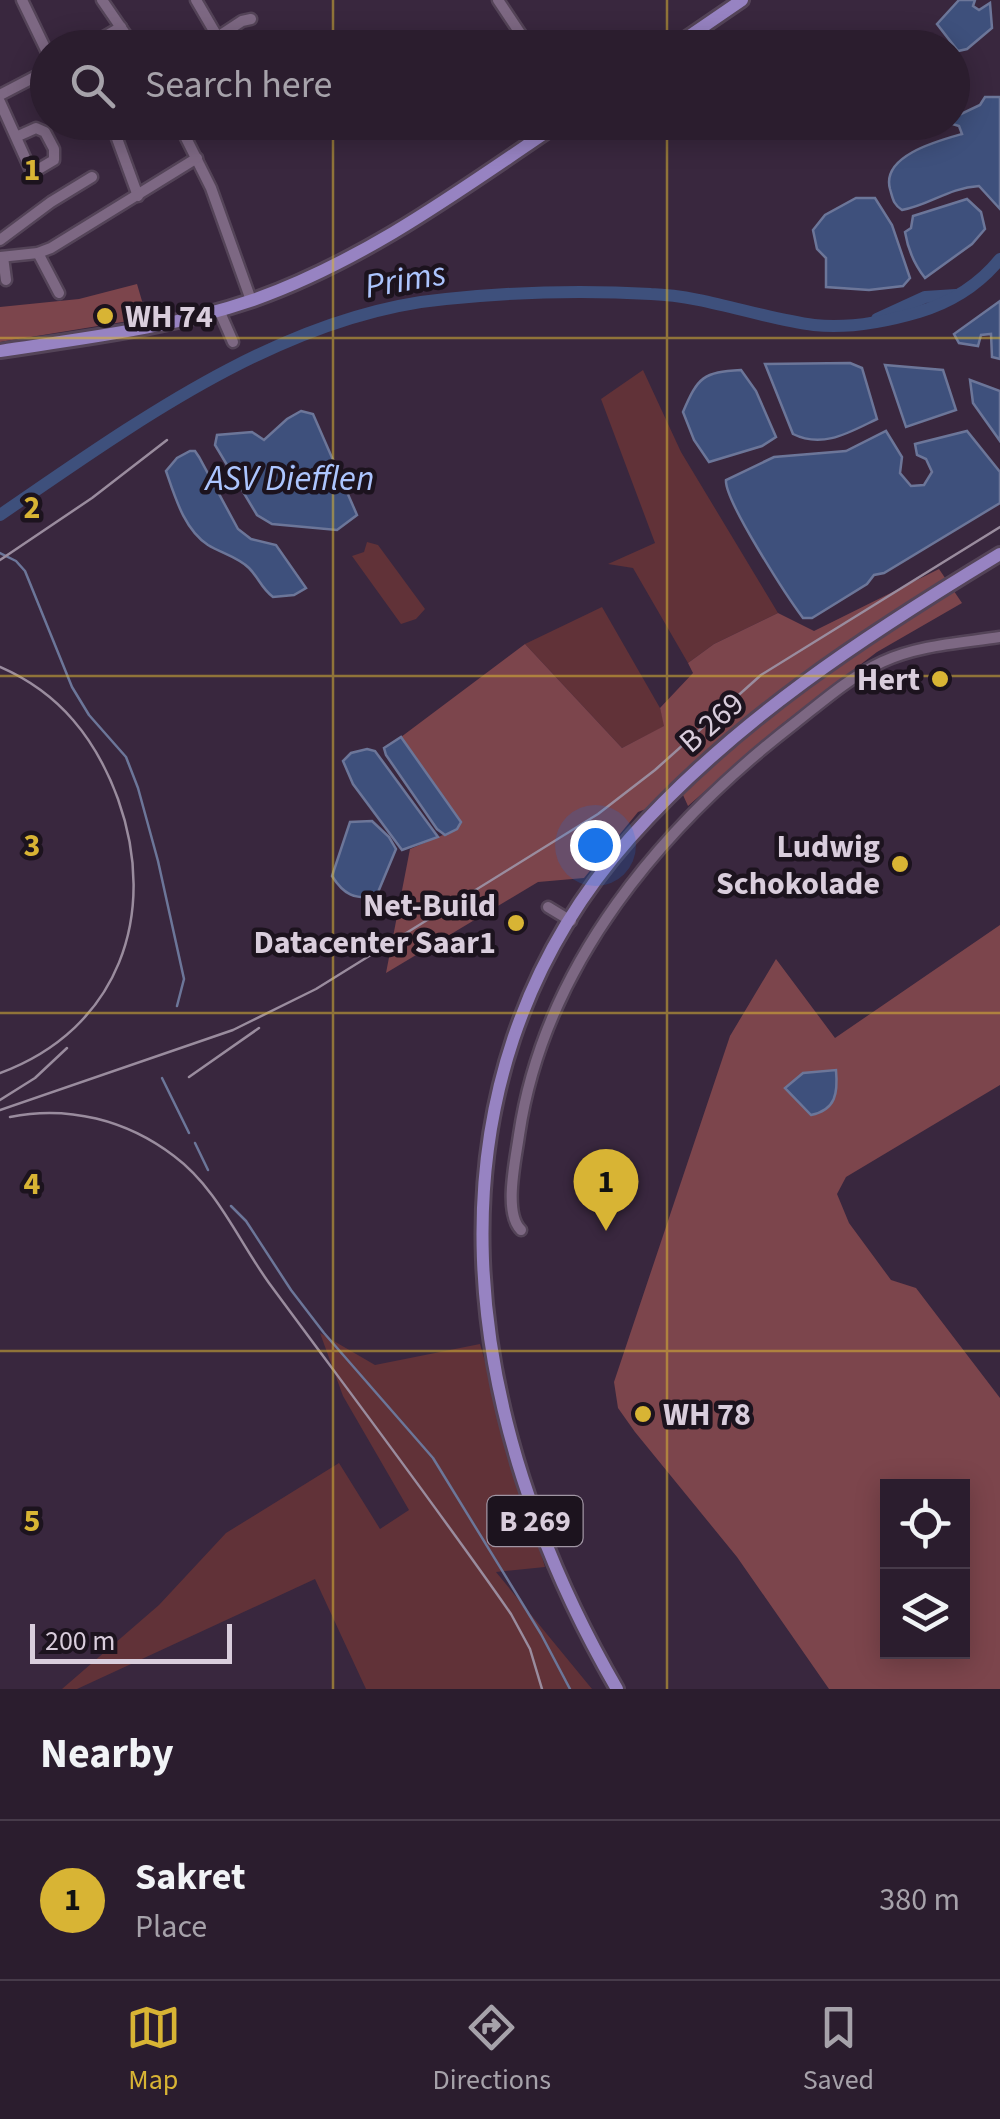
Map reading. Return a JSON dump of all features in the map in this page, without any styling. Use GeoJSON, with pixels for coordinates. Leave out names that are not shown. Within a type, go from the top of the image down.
{"type":"FeatureCollection","features":[{"type":"Feature","properties":{"kind":"main road"},"geometry":{"type":"LineString","coordinates":[[698,30],[742,0]]}},
{"type":"Feature","properties":{"kind":"main road"},"geometry":{"type":"LineString","coordinates":[[0,350],[156,326],[251,300],[307,278],[370,247],[533,140]]}},
{"type":"Feature","properties":{"kind":"main road","name":"B 269"},"geometry":{"type":"LineString","coordinates":[[617,1689],[569,1599],[522,1484],[494,1370],[482,1281],[483,1182],[501,1080],[519,1026],[538,980],[571,920],[627,841],[716,751],[834,660],[1000,554]]}},
{"type":"Feature","properties":{"kind":"street"},"geometry":{"type":"LineString","coordinates":[[22,0],[36,30]]}},
{"type":"Feature","properties":{"kind":"street"},"geometry":{"type":"LineString","coordinates":[[102,0],[123,30]]}},
{"type":"Feature","properties":{"kind":"street"},"geometry":{"type":"LineString","coordinates":[[196,0],[214,30]]}},
{"type":"Feature","properties":{"kind":"street"},"geometry":{"type":"LineString","coordinates":[[498,0],[518,30]]}},
{"type":"Feature","properties":{"kind":"street"},"geometry":{"type":"LineString","coordinates":[[226,30],[250,19]]}},
{"type":"Feature","properties":{"kind":"street"},"geometry":{"type":"LineString","coordinates":[[115,30],[121,26]]}},
{"type":"Feature","properties":{"kind":"street"},"geometry":{"type":"LineString","coordinates":[[30,81],[0,99],[32,172],[54,160],[49,140]]}},
{"type":"Feature","properties":{"kind":"street"},"geometry":{"type":"LineString","coordinates":[[16,136],[30,130]]}},
{"type":"Feature","properties":{"kind":"street"},"geometry":{"type":"LineString","coordinates":[[118,140],[138,196]]}},
{"type":"Feature","properties":{"kind":"street"},"geometry":{"type":"LineString","coordinates":[[188,140],[212,188],[251,300]]}},
{"type":"Feature","properties":{"kind":"street"},"geometry":{"type":"LineString","coordinates":[[6,280],[2,257],[38,254],[197,158]]}},
{"type":"Feature","properties":{"kind":"street"},"geometry":{"type":"LineString","coordinates":[[0,240],[92,177]]}},
{"type":"Feature","properties":{"kind":"street"},"geometry":{"type":"LineString","coordinates":[[38,254],[59,293]]}},
{"type":"Feature","properties":{"kind":"street"},"geometry":{"type":"LineString","coordinates":[[219,310],[233,342]]}},
{"type":"Feature","properties":{"kind":"street"},"geometry":{"type":"LineString","coordinates":[[521,1230],[514,1220],[513,1184],[521,1121],[534,1068],[560,1000],[584,955],[657,851],[746,762],[864,671],[906,653],[1000,637]]}},
{"type":"Feature","properties":{"kind":"street"},"geometry":{"type":"LineString","coordinates":[[548,906],[571,920]]}},
{"type":"Feature","properties":{"kind":"shaded area"},"geometry":{"type":"Polygon","coordinates":[[[137,284],[147,318],[0,342],[0,307],[79,299],[137,284]]]}},
{"type":"Feature","properties":{"kind":"shaded area"},"geometry":{"type":"Polygon","coordinates":[[[643,370],[681,452],[778,613],[714,644],[688,663],[633,568],[608,564],[655,543],[601,399],[643,370]]]}},
{"type":"Feature","properties":{"kind":"shaded area"},"geometry":{"type":"Polygon","coordinates":[[[367,542],[378,545],[425,609],[416,619],[401,624],[352,556],[364,552],[367,542]]]}},
{"type":"Feature","properties":{"kind":"shaded area"},"geometry":{"type":"Polygon","coordinates":[[[939,569],[962,603],[877,652],[782,724],[688,806],[683,795],[638,812],[584,878],[538,882],[386,973],[410,849],[457,829],[461,822],[401,737],[525,644],[622,748],[664,726],[660,708],[693,673],[688,663],[714,644],[778,613],[814,631],[939,569]]]}},
{"type":"Feature","properties":{"kind":"shaded area"},"geometry":{"type":"Polygon","coordinates":[[[602,607],[660,708],[665,726],[622,748],[525,644],[602,607]]]}},
{"type":"Feature","properties":{"kind":"shaded area"},"geometry":{"type":"Polygon","coordinates":[[[1000,925],[1000,1085],[846,1177],[837,1194],[849,1223],[891,1280],[916,1288],[1000,1398],[1000,1689],[829,1689],[737,1557],[618,1408],[614,1382],[730,1036],[776,959],[835,1038],[1000,925]]]}},
{"type":"Feature","properties":{"kind":"shaded area"},"geometry":{"type":"Polygon","coordinates":[[[320,1333],[375,1365],[480,1344],[545,1567],[496,1572],[592,1689],[366,1689],[315,1579],[77,1689],[62,1689],[159,1605],[226,1533],[339,1463],[380,1529],[409,1510],[343,1396],[320,1333]]]}},
{"type":"Feature","properties":{"kind":"water"},"geometry":{"type":"Polygon","coordinates":[[[959,0],[975,0],[973,6],[979,10],[990,3],[992,28],[970,46],[970,30],[942,30],[937,24],[959,0]]]}},
{"type":"Feature","properties":{"kind":"water"},"geometry":{"type":"Polygon","coordinates":[[[985,97],[1000,97],[1000,209],[979,186],[912,208],[899,208],[890,189],[889,177],[894,167],[913,152],[939,141],[970,140],[970,110],[985,97]]]}},
{"type":"Feature","properties":{"kind":"water"},"geometry":{"type":"Polygon","coordinates":[[[856,198],[875,198],[892,225],[910,278],[903,286],[869,290],[826,287],[826,258],[817,249],[813,230],[825,215],[856,198]]]}},
{"type":"Feature","properties":{"kind":"water"},"geometry":{"type":"Polygon","coordinates":[[[967,199],[981,212],[985,229],[972,244],[925,278],[906,239],[913,216],[967,199]]]}},
{"type":"Feature","properties":{"kind":"water"},"geometry":{"type":"Polygon","coordinates":[[[1000,301],[1000,359],[992,357],[991,334],[981,335],[978,346],[959,343],[954,334],[1000,301]]]}},
{"type":"Feature","properties":{"kind":"water"},"geometry":{"type":"Polygon","coordinates":[[[850,363],[862,368],[877,419],[826,439],[793,434],[765,364],[850,363]]]}},
{"type":"Feature","properties":{"kind":"water"},"geometry":{"type":"Polygon","coordinates":[[[885,365],[943,370],[956,410],[906,427],[885,365]]]}},
{"type":"Feature","properties":{"kind":"water"},"geometry":{"type":"Polygon","coordinates":[[[741,370],[756,391],[776,437],[762,446],[709,462],[694,440],[683,412],[703,379],[718,372],[741,370]]]}},
{"type":"Feature","properties":{"kind":"water"},"geometry":{"type":"Polygon","coordinates":[[[970,380],[1000,391],[1000,441],[973,403],[970,380]]]}},
{"type":"Feature","properties":{"kind":"water","name":"ASV Diefflen"},"geometry":{"type":"Polygon","coordinates":[[[301,411],[313,414],[357,515],[337,530],[272,524],[257,515],[215,445],[217,435],[252,432],[264,440],[301,411]]]}},
{"type":"Feature","properties":{"kind":"water"},"geometry":{"type":"Polygon","coordinates":[[[886,431],[902,457],[900,473],[911,486],[924,485],[932,472],[926,459],[917,455],[915,444],[967,431],[1000,472],[1000,503],[884,573],[874,575],[867,584],[812,618],[803,618],[746,527],[726,480],[774,457],[846,451],[886,431]]]}},
{"type":"Feature","properties":{"kind":"water"},"geometry":{"type":"Polygon","coordinates":[[[190,451],[199,457],[238,529],[251,539],[276,545],[306,588],[294,595],[273,597],[245,564],[208,545],[193,530],[181,512],[166,471],[190,451]]]}},
{"type":"Feature","properties":{"kind":"water"},"geometry":{"type":"Polygon","coordinates":[[[401,737],[461,822],[457,829],[445,835],[437,829],[386,755],[384,748],[401,737]]]}},
{"type":"Feature","properties":{"kind":"water"},"geometry":{"type":"Polygon","coordinates":[[[375,751],[438,837],[402,850],[353,784],[343,761],[351,753],[375,751]]]}},
{"type":"Feature","properties":{"kind":"water"},"geometry":{"type":"Polygon","coordinates":[[[372,821],[396,849],[376,897],[356,896],[345,892],[332,876],[350,822],[372,821]]]}},
{"type":"Feature","properties":{"kind":"water"},"geometry":{"type":"Polygon","coordinates":[[[836,1070],[834,1099],[819,1113],[811,1115],[785,1088],[803,1073],[836,1070]]]}},
{"type":"Feature","properties":{"kind":"waterway","name":"Prims"},"geometry":{"type":"LineString","coordinates":[[0,515],[102,445],[211,379],[326,326],[385,309],[497,295],[625,293],[692,299],[814,325],[854,325],[893,319],[942,303],[964,292],[1000,259]]}},
{"type":"Feature","properties":{"kind":"waterway","name":"Prims"},"geometry":{"type":"LineString","coordinates":[[877,319],[925,297],[956,295]]}},
{"type":"Feature","properties":{"kind":"waterway"},"geometry":{"type":"LineString","coordinates":[[0,553],[25,571],[72,687],[89,715],[126,757],[158,861],[184,979],[177,1006]]}},
{"type":"Feature","properties":{"kind":"waterway"},"geometry":{"type":"LineString","coordinates":[[162,1078],[189,1133]]}},
{"type":"Feature","properties":{"kind":"waterway"},"geometry":{"type":"LineString","coordinates":[[195,1143],[208,1170]]}},
{"type":"Feature","properties":{"kind":"waterway"},"geometry":{"type":"LineString","coordinates":[[231,1206],[246,1221],[324,1333],[433,1458],[541,1634],[570,1689]]}},
{"type":"Feature","properties":{"kind":"railway"},"geometry":{"type":"LineString","coordinates":[[0,560],[92,498],[167,440]]}},
{"type":"Feature","properties":{"kind":"railway"},"geometry":{"type":"LineString","coordinates":[[0,1110],[233,1030],[316,989],[598,814],[655,770],[761,675],[1000,527]]}},
{"type":"Feature","properties":{"kind":"railway"},"geometry":{"type":"LineString","coordinates":[[0,667],[58,704],[99,757],[118,799],[130,842],[134,884],[130,925],[119,963],[100,997],[74,1028],[41,1053],[0,1073]]}},
{"type":"Feature","properties":{"kind":"railway"},"geometry":{"type":"LineString","coordinates":[[189,1077],[259,1028]]}},
{"type":"Feature","properties":{"kind":"railway"},"geometry":{"type":"LineString","coordinates":[[0,1100],[35,1078],[67,1048]]}},
{"type":"Feature","properties":{"kind":"railway"},"geometry":{"type":"LineString","coordinates":[[10,1117],[53,1113],[96,1118],[117,1125],[156,1143],[203,1183],[269,1283],[511,1614],[530,1649],[542,1689]]}},
{"type":"Feature","properties":{"kind":"place","name":"WH 74"},"geometry":{"type":"Point","coordinates":[105,316]}},
{"type":"Feature","properties":{"kind":"place","name":"Hert"},"geometry":{"type":"Point","coordinates":[940,679]}},
{"type":"Feature","properties":{"kind":"place","name":"Ludwig Schokolade"},"geometry":{"type":"Point","coordinates":[900,864]}},
{"type":"Feature","properties":{"kind":"place","name":"Net-Build Datacenter Saar1"},"geometry":{"type":"Point","coordinates":[516,923]}},
{"type":"Feature","properties":{"kind":"place","name":"Sakret"},"geometry":{"type":"Point","coordinates":[606,1231]}},
{"type":"Feature","properties":{"kind":"place","name":"WH 78"},"geometry":{"type":"Point","coordinates":[643,1414]}}]}
